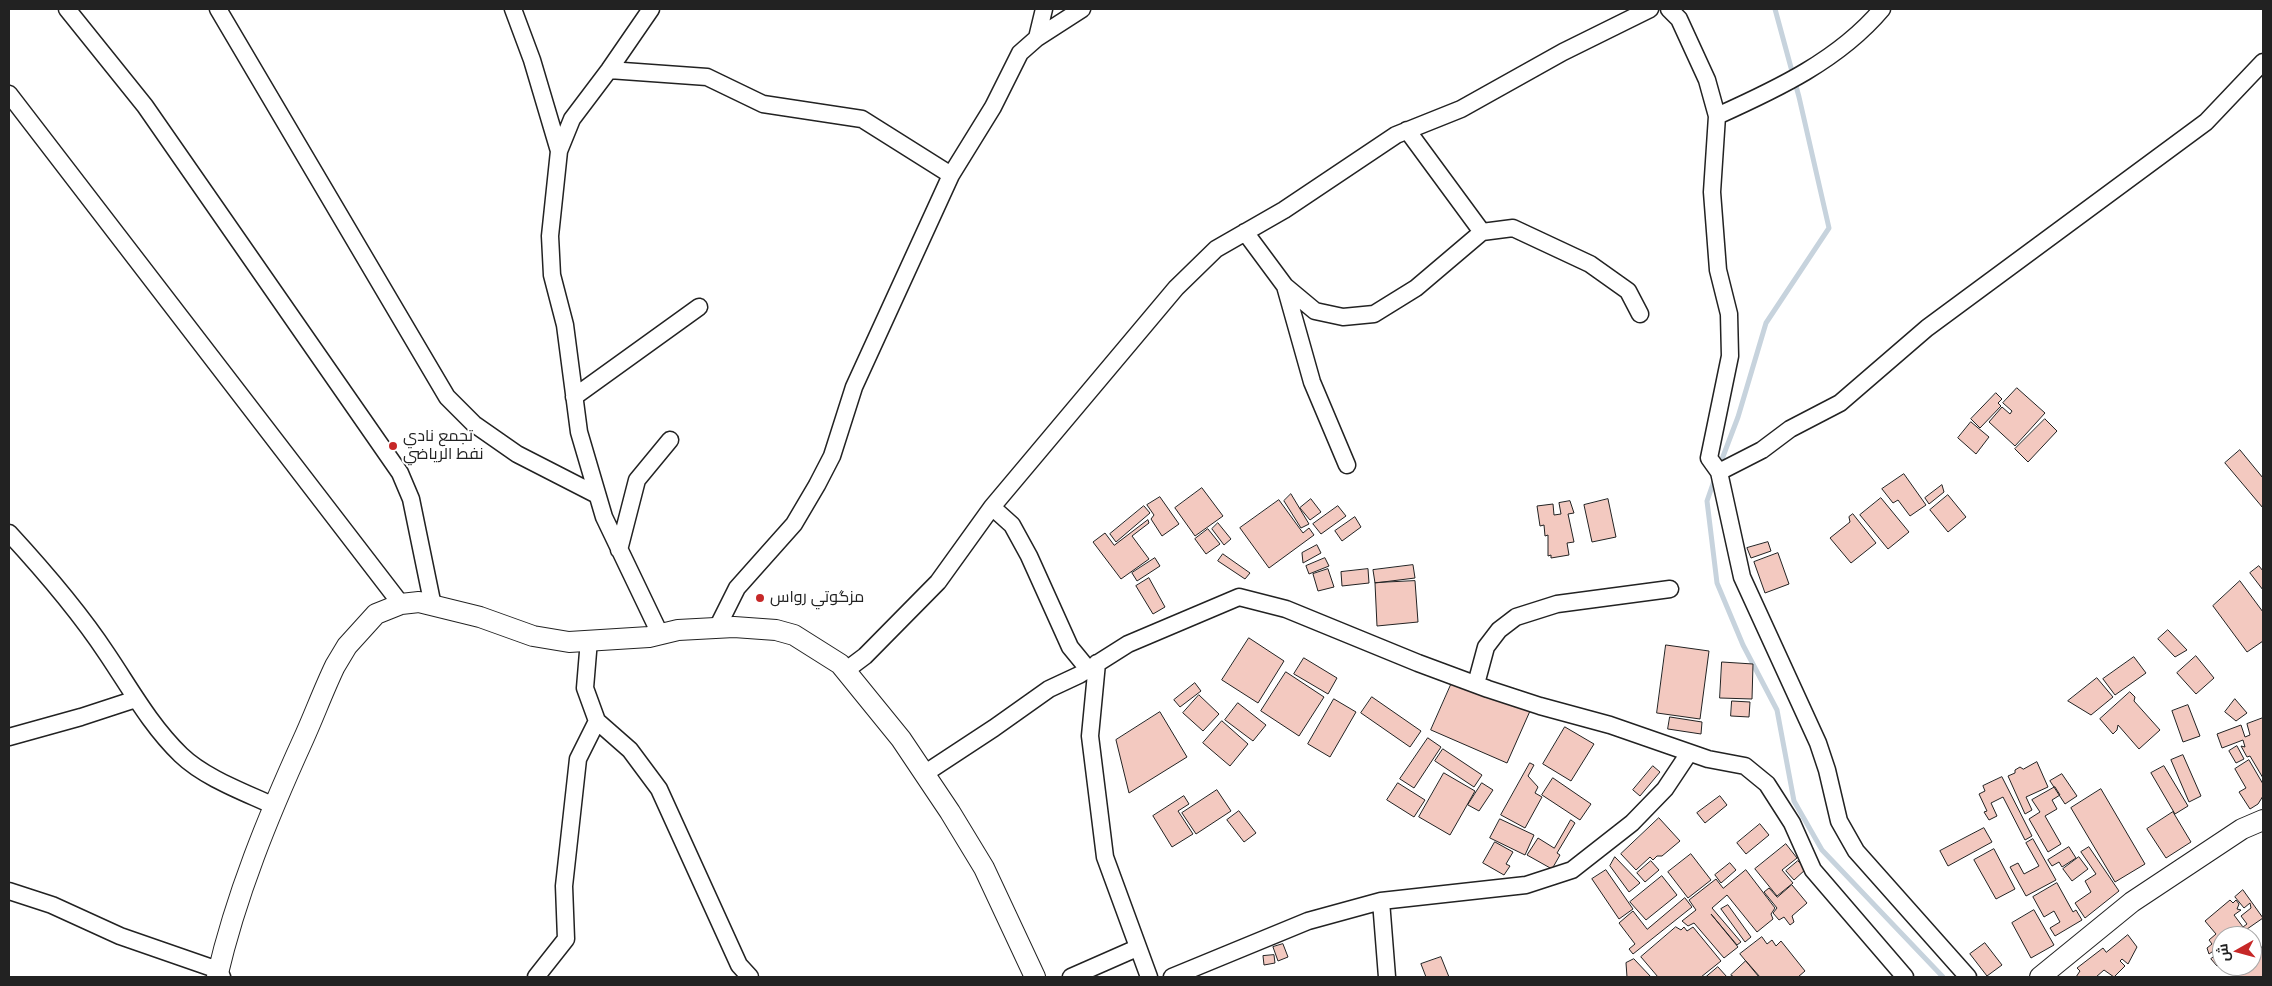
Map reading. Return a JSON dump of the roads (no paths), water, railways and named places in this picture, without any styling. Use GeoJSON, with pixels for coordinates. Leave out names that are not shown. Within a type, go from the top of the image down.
{"type":"FeatureCollection","features":[{"type":"Feature","properties":{"kind":"street"},"geometry":{"type":"LineString","coordinates":[[67,9],[145,106],[400,473],[411,499],[433,606]]}},
{"type":"Feature","properties":{"kind":"street"},"geometry":{"type":"LineString","coordinates":[[218,9],[447,396],[474,424],[517,454],[597,495]]}},
{"type":"Feature","properties":{"kind":"street"},"geometry":{"type":"LineString","coordinates":[[513,9],[532,60],[559,151]]}},
{"type":"Feature","properties":{"kind":"street"},"geometry":{"type":"LineString","coordinates":[[651,9],[572,119],[559,151],[550,236],[552,275],[565,325],[579,432],[604,517],[660,634]]}},
{"type":"Feature","properties":{"kind":"street"},"geometry":{"type":"LineString","coordinates":[[1037,38],[1044,9]]}},
{"type":"Feature","properties":{"kind":"street"},"geometry":{"type":"LineString","coordinates":[[717,628],[737,588],[794,524],[832,456],[854,387],[951,175],[992,107],[1020,53],[1037,38],[1082,9]]}},
{"type":"Feature","properties":{"kind":"street"},"geometry":{"type":"LineString","coordinates":[[846,672],[865,656],[938,582],[992,507],[1176,288],[1216,249],[1284,210],[1396,135],[1461,109],[1563,52],[1650,9]]}},
{"type":"Feature","properties":{"kind":"street"},"geometry":{"type":"LineString","coordinates":[[1669,9],[1679,19],[1707,80],[1717,116],[1712,192],[1718,270],[1729,314],[1730,356],[1710,458],[1719,472],[1742,577],[1818,743],[1827,770],[1839,821],[1856,851],[1968,977]]}},
{"type":"Feature","properties":{"kind":"street"},"geometry":{"type":"LineString","coordinates":[[1717,116],[1782,86],[1836,52],[1882,9]]}},
{"type":"Feature","properties":{"kind":"street"},"geometry":{"type":"LineString","coordinates":[[1719,472],[1762,450],[1790,429],[1840,403],[1927,328],[2206,122],[2263,62]]}},
{"type":"Feature","properties":{"kind":"street"},"geometry":{"type":"LineString","coordinates":[[609,70],[707,77],[763,104],[826,112],[862,120],[951,175]]}},
{"type":"Feature","properties":{"kind":"street"},"geometry":{"type":"LineString","coordinates":[[9,94],[401,604]]}},
{"type":"Feature","properties":{"kind":"street"},"geometry":{"type":"LineString","coordinates":[[1406,130],[1482,232]]}},
{"type":"Feature","properties":{"kind":"street"},"geometry":{"type":"LineString","coordinates":[[1245,232],[1285,286],[1315,311],[1342,317],[1374,314],[1416,288],[1482,232],[1513,228],[1590,264],[1628,291],[1640,314]]}},
{"type":"Feature","properties":{"kind":"street"},"geometry":{"type":"LineString","coordinates":[[1285,286],[1312,382],[1347,465]]}},
{"type":"Feature","properties":{"kind":"street"},"geometry":{"type":"LineString","coordinates":[[574,397],[700,307]]}},
{"type":"Feature","properties":{"kind":"street"},"geometry":{"type":"LineString","coordinates":[[619,550],[637,480],[670,440]]}},
{"type":"Feature","properties":{"kind":"street"},"geometry":{"type":"LineString","coordinates":[[992,507],[1012,525],[1029,556],[1070,647],[1093,666]]}},
{"type":"Feature","properties":{"kind":"street"},"geometry":{"type":"LineString","coordinates":[[9,533],[67,598],[145,713],[182,756],[225,784],[274,806]]}},
{"type":"Feature","properties":{"kind":"street"},"geometry":{"type":"LineString","coordinates":[[1476,684],[1486,648],[1499,630],[1516,617],[1557,604],[1670,589]]}},
{"type":"Feature","properties":{"kind":"street"},"geometry":{"type":"LineString","coordinates":[[924,774],[994,728],[1049,688],[1093,666],[1128,644],[1240,597],[1286,609],[1476,684],[1540,706],[1610,725],[1689,753],[1745,766],[1767,784],[1792,823],[1813,870],[1905,977]]}},
{"type":"Feature","properties":{"kind":"street"},"geometry":{"type":"LineString","coordinates":[[9,891],[52,905],[120,936],[219,975],[228,928],[274,806],[320,696],[347,646],[376,614],[401,604],[419,602],[480,617],[552,640],[569,642],[660,634],[678,630],[717,628],[776,630],[794,634],[822,651],[846,672],[871,700],[924,774],[984,868],[1035,977]]}},
{"type":"Feature","properties":{"kind":"street"},"geometry":{"type":"LineString","coordinates":[[589,640],[585,688],[597,720],[630,750],[659,789],[738,965],[750,977]]}},
{"type":"Feature","properties":{"kind":"street"},"geometry":{"type":"LineString","coordinates":[[1093,666],[1090,736],[1105,857],[1149,977]]}},
{"type":"Feature","properties":{"kind":"street"},"geometry":{"type":"LineString","coordinates":[[9,737],[81,717],[136,698]]}},
{"type":"Feature","properties":{"kind":"street"},"geometry":{"type":"LineString","coordinates":[[536,977],[566,939],[564,886],[578,759],[597,720]]}},
{"type":"Feature","properties":{"kind":"street"},"geometry":{"type":"LineString","coordinates":[[1172,977],[1308,922],[1381,901],[1526,885],[1572,870],[1632,823],[1665,789],[1689,753]]}},
{"type":"Feature","properties":{"kind":"street"},"geometry":{"type":"LineString","coordinates":[[2040,977],[2132,902],[2242,829],[2263,820]]}},
{"type":"Feature","properties":{"kind":"street"},"geometry":{"type":"LineString","coordinates":[[1381,901],[1387,977]]}},
{"type":"Feature","properties":{"kind":"street"},"geometry":{"type":"LineString","coordinates":[[1071,977],[1137,948]]}},
{"type":"Feature","properties":{"kind":"waterway"},"geometry":{"type":"LineString","coordinates":[[1719,467],[1738,417],[1766,323],[1829,228],[1799,97],[1775,9]]}},
{"type":"Feature","properties":{"kind":"waterway"},"geometry":{"type":"LineString","coordinates":[[1715,478],[1707,501],[1717,583],[1743,645],[1777,710],[1794,801],[1822,850],[1943,977]]}},
{"type":"Feature","properties":{"kind":"place","name":"تجمع نادي نفط الرياضي"},"geometry":{"type":"Point","coordinates":[393,446]}},
{"type":"Feature","properties":{"kind":"place","name":"مزگوتي رواس"},"geometry":{"type":"Point","coordinates":[760,598]}}]}
